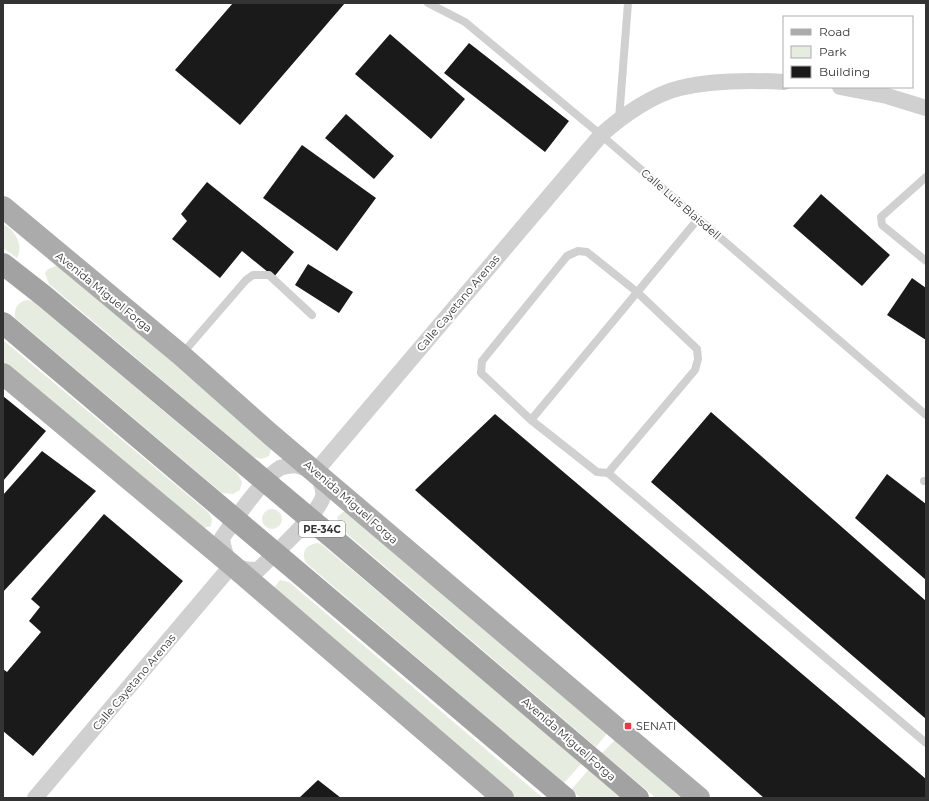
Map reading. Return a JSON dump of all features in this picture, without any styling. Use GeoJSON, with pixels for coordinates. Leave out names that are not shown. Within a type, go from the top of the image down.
{"type":"FeatureCollection","features":[{"type":"Feature","properties":{"kind":"highway","name":"Avenida Miguel Forga"},"geometry":{"type":"LineString","coordinates":[[3,264],[44,296],[310,518],[638,798]]}},
{"type":"Feature","properties":{"kind":"highway"},"geometry":{"type":"LineString","coordinates":[[3,323],[236,518],[565,798]]}},
{"type":"Feature","properties":{"kind":"main road","name":"Avenida Miguel Forga"},"geometry":{"type":"LineString","coordinates":[[3,207],[181,355],[699,798]]}},
{"type":"Feature","properties":{"kind":"main road"},"geometry":{"type":"LineString","coordinates":[[3,374],[232,565],[502,798]]}},
{"type":"Feature","properties":{"kind":"street","name":"Calle Cayetano Arenas"},"geometry":{"type":"LineString","coordinates":[[316,471],[601,135],[642,104],[678,88],[710,83],[783,82]]}},
{"type":"Feature","properties":{"kind":"street"},"geometry":{"type":"LineString","coordinates":[[845,88],[887,96],[926,108]]}},
{"type":"Feature","properties":{"kind":"street"},"geometry":{"type":"LineString","coordinates":[[295,465],[316,471],[322,486],[322,497],[310,518],[258,570],[246,570],[232,565],[223,551],[222,538],[236,518],[266,482],[280,468],[295,465]]}},
{"type":"Feature","properties":{"kind":"street","name":"Calle Cayetano Arenas"},"geometry":{"type":"LineString","coordinates":[[35,798],[232,565]]}},
{"type":"Feature","properties":{"kind":"lane","name":"Calle Luis Blaisdell"},"geometry":{"type":"LineString","coordinates":[[428,3],[465,22],[601,135],[926,415]]}},
{"type":"Feature","properties":{"kind":"lane"},"geometry":{"type":"LineString","coordinates":[[619,122],[628,3]]}},
{"type":"Feature","properties":{"kind":"lane"},"geometry":{"type":"LineString","coordinates":[[926,177],[881,217],[882,225],[926,261]]}},
{"type":"Feature","properties":{"kind":"lane"},"geometry":{"type":"LineString","coordinates":[[531,420],[698,219]]}},
{"type":"Feature","properties":{"kind":"lane"},"geometry":{"type":"LineString","coordinates":[[608,473],[695,370],[698,359],[697,349],[637,292],[587,252],[578,251],[567,256],[482,361],[481,372],[531,420],[597,472],[608,473],[926,743]]}},
{"type":"Feature","properties":{"kind":"lane"},"geometry":{"type":"LineString","coordinates":[[181,355],[246,280],[253,275],[269,275],[312,315]]}},
{"type":"Feature","properties":{"kind":"green space"},"geometry":{"type":"Polygon","coordinates":[[[3,224],[15,234],[17,238],[19,243],[19,253],[17,258],[3,248],[3,224]]]}},
{"type":"Feature","properties":{"kind":"green space"},"geometry":{"type":"Polygon","coordinates":[[[56,266],[61,268],[267,442],[271,449],[269,456],[262,459],[253,457],[49,284],[45,273],[48,269],[56,266]]]}},
{"type":"Feature","properties":{"kind":"green space"},"geometry":{"type":"Polygon","coordinates":[[[27,300],[33,301],[238,474],[242,482],[240,490],[233,494],[222,493],[15,318],[17,306],[21,302],[27,300]]]}},
{"type":"Feature","properties":{"kind":"green space"},"geometry":{"type":"Polygon","coordinates":[[[3,340],[208,512],[212,519],[211,526],[204,528],[197,525],[3,362],[3,340]]]}},
{"type":"Feature","properties":{"kind":"green space"},"geometry":{"type":"Polygon","coordinates":[[[272,509],[279,512],[282,519],[279,526],[272,529],[265,526],[262,519],[265,512],[272,509]]]}},
{"type":"Feature","properties":{"kind":"green space"},"geometry":{"type":"Polygon","coordinates":[[[343,512],[346,512],[608,732],[596,747],[340,528],[337,517],[343,512]]]}},
{"type":"Feature","properties":{"kind":"green space"},"geometry":{"type":"Polygon","coordinates":[[[317,543],[321,544],[582,763],[564,783],[306,563],[304,556],[305,550],[317,543]]]}},
{"type":"Feature","properties":{"kind":"green space"},"geometry":{"type":"Polygon","coordinates":[[[280,580],[289,582],[543,798],[516,798],[276,593],[275,587],[280,580]]]}},
{"type":"Feature","properties":{"kind":"green space"},"geometry":{"type":"Polygon","coordinates":[[[617,738],[687,798],[656,798],[602,753],[617,738]]]}},
{"type":"Feature","properties":{"kind":"green space"},"geometry":{"type":"Polygon","coordinates":[[[589,769],[623,798],[581,798],[571,790],[589,769]]]}},
{"type":"Feature","properties":{"kind":"building"},"geometry":{"type":"Polygon","coordinates":[[[233,3],[345,3],[240,125],[175,70],[233,3]]]}},
{"type":"Feature","properties":{"kind":"building"},"geometry":{"type":"Polygon","coordinates":[[[390,34],[465,99],[431,139],[355,74],[390,34]]]}},
{"type":"Feature","properties":{"kind":"building"},"geometry":{"type":"Polygon","coordinates":[[[469,43],[569,121],[545,152],[444,73],[469,43]]]}},
{"type":"Feature","properties":{"kind":"building"},"geometry":{"type":"Polygon","coordinates":[[[346,114],[394,156],[374,179],[325,138],[346,114]]]}},
{"type":"Feature","properties":{"kind":"building"},"geometry":{"type":"Polygon","coordinates":[[[302,145],[376,198],[337,251],[263,198],[302,145]]]}},
{"type":"Feature","properties":{"kind":"building"},"geometry":{"type":"Polygon","coordinates":[[[207,182],[294,252],[274,277],[242,251],[220,278],[172,239],[187,221],[181,214],[207,182]]]}},
{"type":"Feature","properties":{"kind":"building"},"geometry":{"type":"Polygon","coordinates":[[[821,194],[890,255],[862,286],[793,226],[821,194]]]}},
{"type":"Feature","properties":{"kind":"building"},"geometry":{"type":"Polygon","coordinates":[[[308,264],[353,292],[339,313],[295,285],[308,264]]]}},
{"type":"Feature","properties":{"kind":"building"},"geometry":{"type":"Polygon","coordinates":[[[912,278],[926,288],[926,340],[887,315],[912,278]]]}},
{"type":"Feature","properties":{"kind":"building"},"geometry":{"type":"Polygon","coordinates":[[[3,396],[46,431],[3,481],[3,396]]]}},
{"type":"Feature","properties":{"kind":"building"},"geometry":{"type":"Polygon","coordinates":[[[711,412],[926,601],[926,719],[651,482],[711,412]]]}},
{"type":"Feature","properties":{"kind":"building"},"geometry":{"type":"Polygon","coordinates":[[[495,414],[926,779],[926,798],[764,798],[415,490],[495,414]]]}},
{"type":"Feature","properties":{"kind":"building"},"geometry":{"type":"Polygon","coordinates":[[[42,451],[96,491],[3,592],[3,495],[42,451]]]}},
{"type":"Feature","properties":{"kind":"building"},"geometry":{"type":"Polygon","coordinates":[[[887,474],[926,504],[926,580],[855,518],[887,474]]]}},
{"type":"Feature","properties":{"kind":"building"},"geometry":{"type":"Polygon","coordinates":[[[104,514],[183,581],[33,756],[3,731],[3,669],[7,672],[41,632],[29,621],[40,607],[31,599],[104,514]]]}},
{"type":"Feature","properties":{"kind":"building"},"geometry":{"type":"Polygon","coordinates":[[[318,780],[341,798],[299,798],[318,780]]]}},
{"type":"Feature","properties":{"kind":"place","name":"SENATI"},"geometry":{"type":"Point","coordinates":[628,726]}}]}
